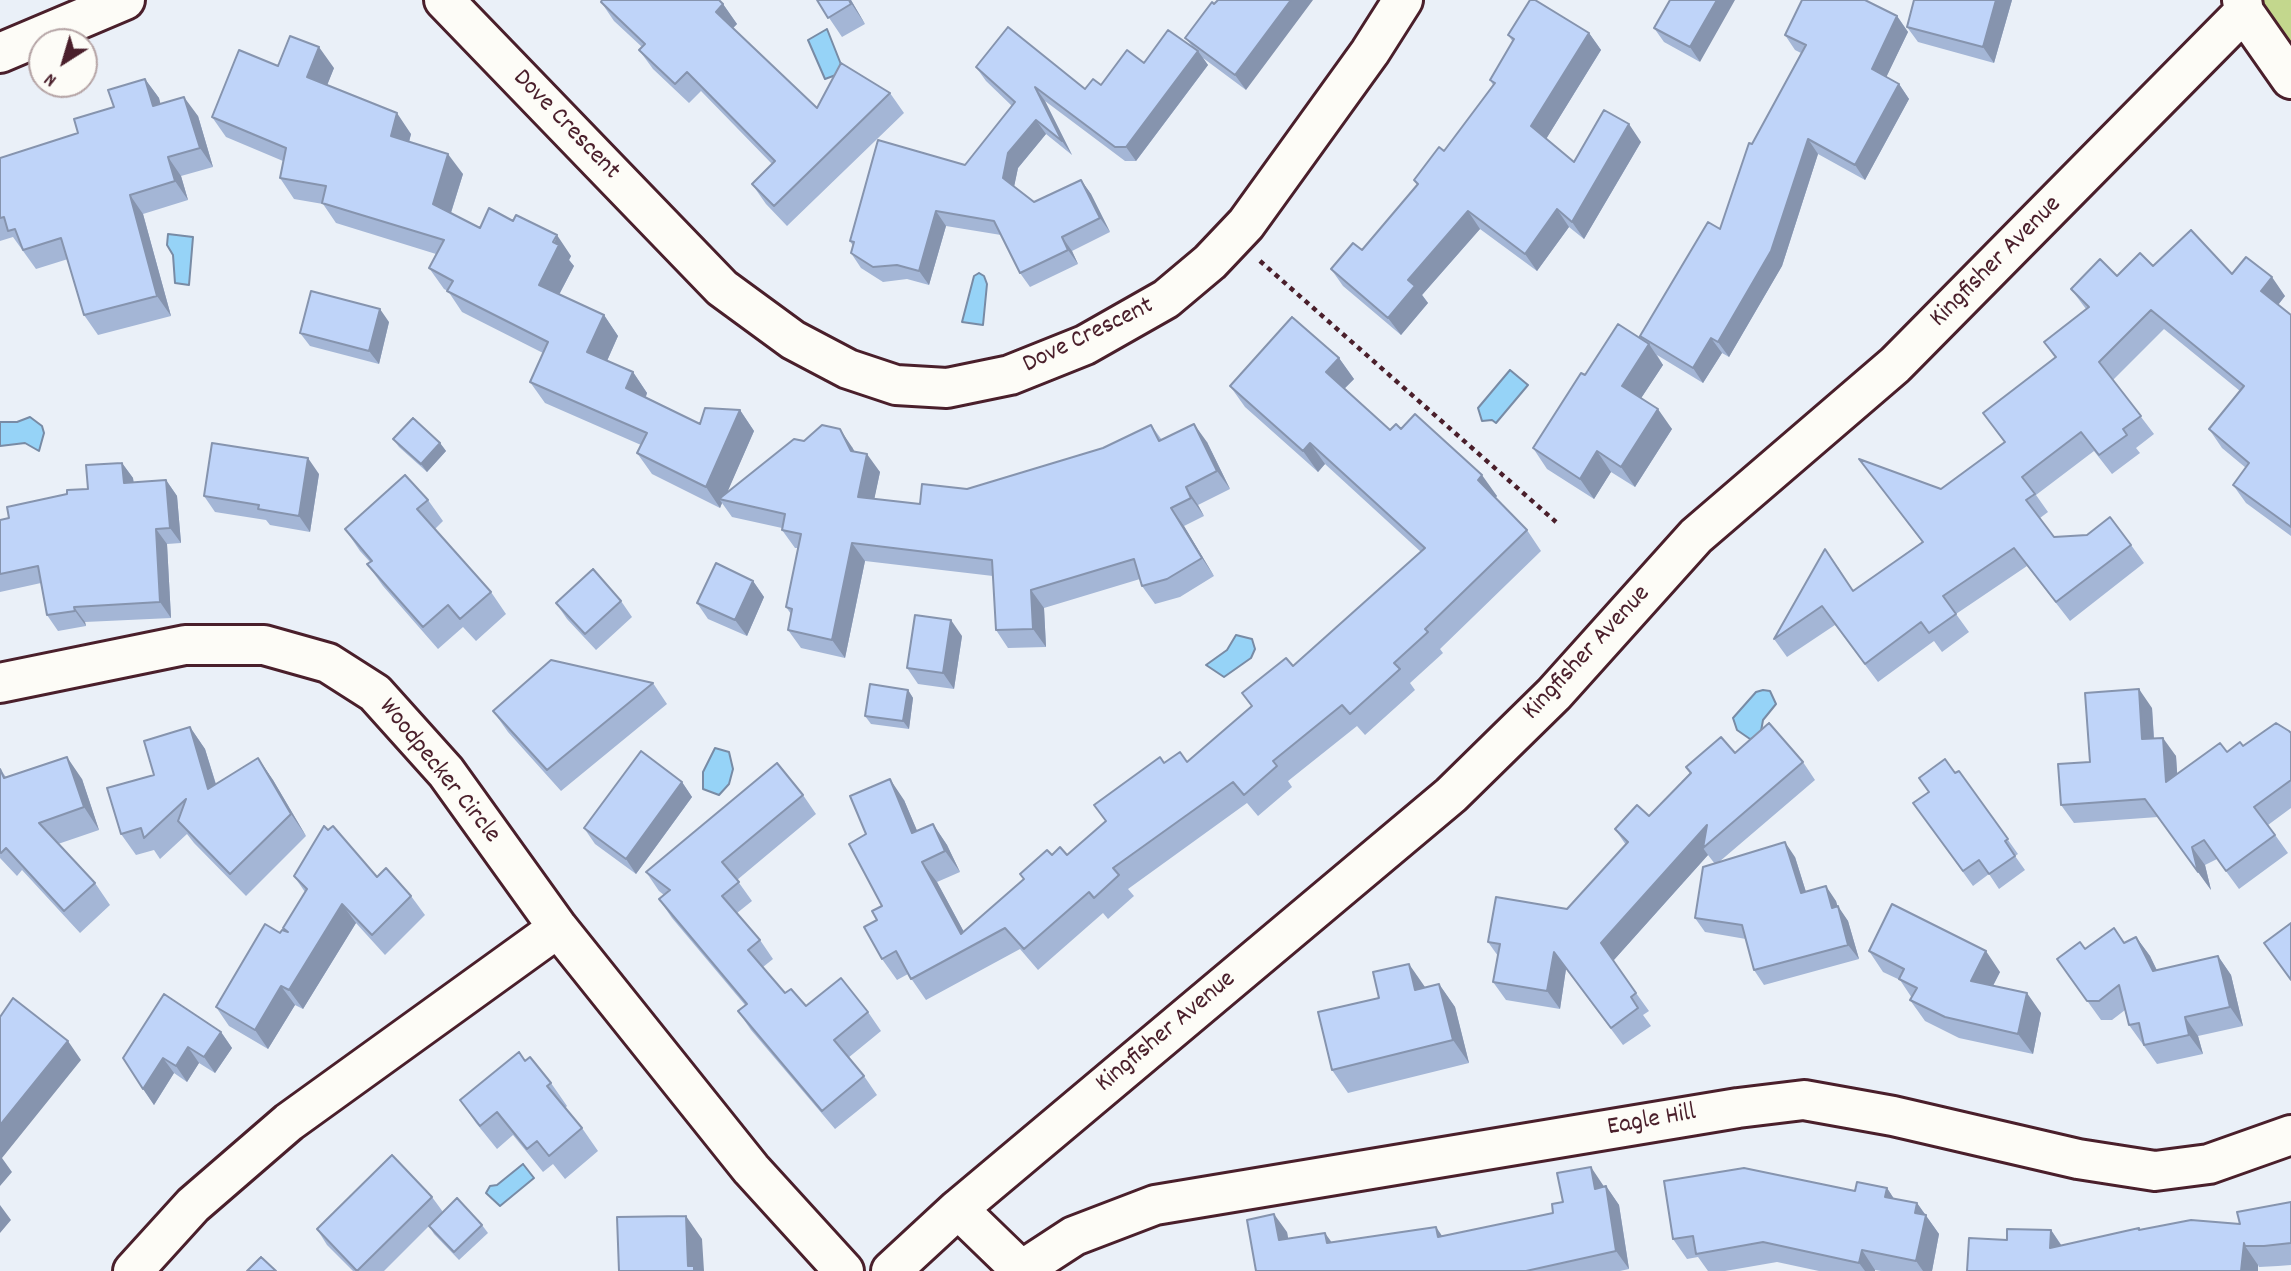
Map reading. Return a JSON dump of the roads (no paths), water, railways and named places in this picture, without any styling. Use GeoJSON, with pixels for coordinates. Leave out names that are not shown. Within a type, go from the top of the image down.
{"type":"FeatureCollection","features":[{"type":"Feature","properties":{"kind":"street"},"geometry":{"type":"LineString","coordinates":[[0,53],[125,0]]}},
{"type":"Feature","properties":{"kind":"street","name":"Dove Crescent"},"geometry":{"type":"LineString","coordinates":[[444,0],[722,288],[793,340],[848,369],[896,385],[947,388],[1010,376],[1085,345],[1166,299],[1210,262],[1232,238],[1370,52],[1403,0]]}},
{"type":"Feature","properties":{"kind":"street"},"geometry":{"type":"LineString","coordinates":[[2243,6],[2291,79]]}},
{"type":"Feature","properties":{"kind":"street","name":"Kingfisher Avenue"},"geometry":{"type":"LineString","coordinates":[[891,1271],[958,1209],[1451,795],[1554,694],[1696,536],[1895,365],[2243,6]]}},
{"type":"Feature","properties":{"kind":"street","name":"Woodpecker Circle"},"geometry":{"type":"LineString","coordinates":[[0,683],[185,645],[264,645],[328,663],[375,693],[446,772],[558,928],[751,1169],[844,1271]]}},
{"type":"Feature","properties":{"kind":"street"},"geometry":{"type":"LineString","coordinates":[[133,1271],[193,1205],[289,1122],[558,928]]}},
{"type":"Feature","properties":{"kind":"street","name":"Eagle Hill"},"geometry":{"type":"LineString","coordinates":[[1022,1271],[1074,1236],[1155,1205],[1804,1100],[1893,1116],[2078,1160],[2155,1171],[2209,1164],[2291,1135]]}},
{"type":"Feature","properties":{"kind":"street"},"geometry":{"type":"LineString","coordinates":[[958,1209],[1022,1271]]}},
{"type":"Feature","properties":{"kind":"water"},"geometry":{"type":"Polygon","coordinates":[[[827,29],[844,72],[825,79],[808,40],[827,29]]]}},
{"type":"Feature","properties":{"kind":"water"},"geometry":{"type":"Polygon","coordinates":[[[168,234],[193,237],[189,285],[175,283],[173,255],[167,245],[168,234]]]}},
{"type":"Feature","properties":{"kind":"water"},"geometry":{"type":"Polygon","coordinates":[[[979,273],[984,276],[987,284],[983,325],[962,322],[974,276],[979,273]]]}},
{"type":"Feature","properties":{"kind":"water"},"geometry":{"type":"Polygon","coordinates":[[[1510,370],[1528,385],[1496,423],[1492,420],[1482,421],[1478,408],[1510,370]]]}},
{"type":"Feature","properties":{"kind":"water"},"geometry":{"type":"Polygon","coordinates":[[[30,417],[42,426],[44,433],[39,451],[25,443],[0,446],[0,422],[17,422],[30,417]]]}},
{"type":"Feature","properties":{"kind":"water"},"geometry":{"type":"Polygon","coordinates":[[[1236,635],[1252,639],[1255,649],[1251,658],[1224,677],[1206,665],[1227,650],[1236,635]]]}},
{"type":"Feature","properties":{"kind":"water"},"geometry":{"type":"Polygon","coordinates":[[[1770,691],[1776,704],[1763,720],[1760,737],[1750,739],[1737,730],[1733,718],[1756,692],[1770,691]]]}},
{"type":"Feature","properties":{"kind":"water"},"geometry":{"type":"Polygon","coordinates":[[[715,748],[729,752],[733,769],[729,784],[719,795],[703,789],[703,772],[715,748]]]}},
{"type":"Feature","properties":{"kind":"water"},"geometry":{"type":"Polygon","coordinates":[[[523,1164],[534,1178],[500,1206],[486,1193],[490,1186],[497,1185],[523,1164]]]}}]}
